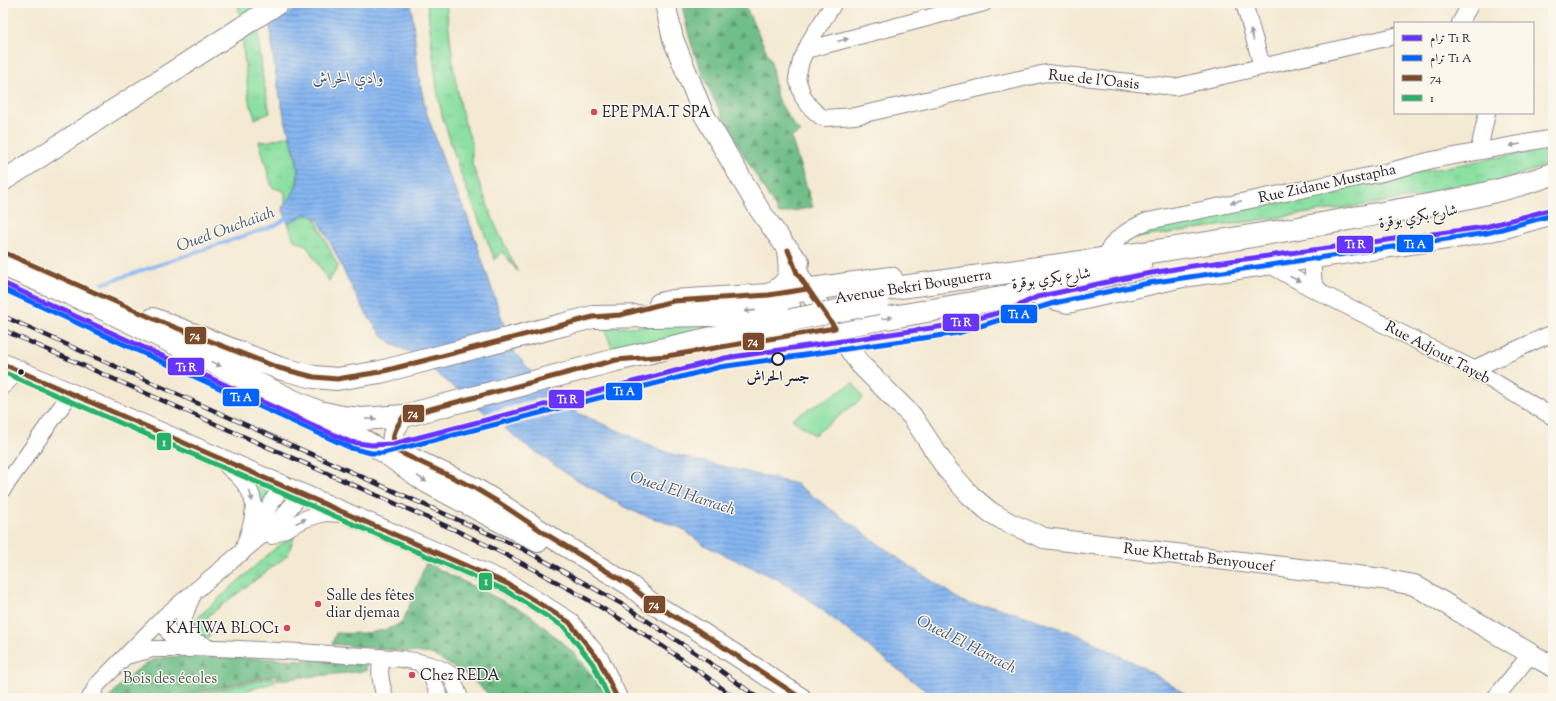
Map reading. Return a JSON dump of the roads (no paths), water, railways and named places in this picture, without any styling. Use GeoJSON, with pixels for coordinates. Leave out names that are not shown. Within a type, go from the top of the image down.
{"type":"FeatureCollection","features":[{"type":"Feature","properties":{"kind":"highway","name":"شارع بكري بوقرة"},"geometry":{"type":"LineString","coordinates":[[1139,259],[1485,194],[1512,188],[1553,174]]}},
{"type":"Feature","properties":{"kind":"highway","name":"شارع بكري بوقرة"},"geometry":{"type":"LineString","coordinates":[[876,297],[1139,259],[1478,206],[1510,199],[1553,185]]}},
{"type":"Feature","properties":{"kind":"highway"},"geometry":{"type":"LineString","coordinates":[[769,295],[780,289],[788,280],[790,271],[788,250]]}},
{"type":"Feature","properties":{"kind":"highway","name":"Avenue Bekri Bouguerra"},"geometry":{"type":"LineString","coordinates":[[3,252],[159,321],[279,368],[314,377],[337,379],[380,372],[593,317],[620,315],[790,313]]}},
{"type":"Feature","properties":{"kind":"highway"},"geometry":{"type":"LineString","coordinates":[[620,315],[674,301],[769,295],[1042,255],[1102,255]]}},
{"type":"Feature","properties":{"kind":"highway","name":"Avenue Bekri Bouguerra"},"geometry":{"type":"LineString","coordinates":[[3,265],[98,306],[267,390],[319,412],[362,419],[404,416],[790,313],[1102,255],[1139,259]]}},
{"type":"Feature","properties":{"kind":"highway"},"geometry":{"type":"LineString","coordinates":[[616,360],[667,356],[838,325],[1007,297],[1016,292],[1063,286],[1139,259]]}},
{"type":"Feature","properties":{"kind":"highway"},"geometry":{"type":"LineString","coordinates":[[814,288],[822,293],[834,313],[833,318],[838,325]]}},
{"type":"Feature","properties":{"kind":"main road"},"geometry":{"type":"LineString","coordinates":[[3,181],[279,3]]}},
{"type":"Feature","properties":{"kind":"main road"},"geometry":{"type":"LineString","coordinates":[[665,3],[673,39],[703,112],[759,209],[814,288]]}},
{"type":"Feature","properties":{"kind":"main road","name":"Rue Khettab Benyoucef"},"geometry":{"type":"LineString","coordinates":[[838,325],[860,364],[912,416],[947,469],[970,495],[990,512],[1028,533],[1044,538],[1374,578],[1414,585],[1530,655],[1553,667]]}},
{"type":"Feature","properties":{"kind":"main road"},"geometry":{"type":"LineString","coordinates":[[11,368],[508,584],[569,622],[599,660],[617,698]]}},
{"type":"Feature","properties":{"kind":"main road"},"geometry":{"type":"LineString","coordinates":[[319,412],[451,497],[544,545],[638,598],[650,602]]}},
{"type":"Feature","properties":{"kind":"main road"},"geometry":{"type":"LineString","coordinates":[[404,416],[395,429],[393,436],[393,444],[397,450],[473,487],[631,586],[650,602],[699,631],[801,698]]}},
{"type":"Feature","properties":{"kind":"street","name":"Rue de l'Oasis"},"geometry":{"type":"LineString","coordinates":[[834,3],[806,50],[798,70],[797,78],[799,87],[811,108],[815,113],[825,118],[855,116],[1046,73],[1175,87],[1262,66],[1289,62],[1394,36]]}},
{"type":"Feature","properties":{"kind":"street"},"geometry":{"type":"LineString","coordinates":[[806,50],[984,3]]}},
{"type":"Feature","properties":{"kind":"street"},"geometry":{"type":"LineString","coordinates":[[1244,3],[1262,66]]}},
{"type":"Feature","properties":{"kind":"street"},"geometry":{"type":"LineString","coordinates":[[1461,22],[1471,3]]}},
{"type":"Feature","properties":{"kind":"street"},"geometry":{"type":"LineString","coordinates":[[1479,150],[1487,114]]}},
{"type":"Feature","properties":{"kind":"street","name":"Rue Zidane Mustapha"},"geometry":{"type":"LineString","coordinates":[[1102,255],[1124,234],[1148,221],[1378,174],[1479,150],[1553,138]]}},
{"type":"Feature","properties":{"kind":"street"},"geometry":{"type":"LineString","coordinates":[[1016,292],[1068,305],[1143,287],[1270,265],[1467,238],[1505,230],[1553,216]]}},
{"type":"Feature","properties":{"kind":"street"},"geometry":{"type":"LineString","coordinates":[[1312,260],[1313,281],[1321,292]]}},
{"type":"Feature","properties":{"kind":"street","name":"Rue Adjout Tayeb"},"geometry":{"type":"LineString","coordinates":[[1270,265],[1474,369],[1553,417]]}},
{"type":"Feature","properties":{"kind":"street"},"geometry":{"type":"LineString","coordinates":[[1474,369],[1553,333]]}},
{"type":"Feature","properties":{"kind":"street"},"geometry":{"type":"LineString","coordinates":[[3,386],[11,368]]}},
{"type":"Feature","properties":{"kind":"street"},"geometry":{"type":"LineString","coordinates":[[3,489],[71,393]]}},
{"type":"Feature","properties":{"kind":"street"},"geometry":{"type":"LineString","coordinates":[[217,457],[242,477],[249,488],[253,499],[254,518],[242,553]]}},
{"type":"Feature","properties":{"kind":"street"},"geometry":{"type":"LineString","coordinates":[[90,698],[97,685],[164,617],[279,522],[296,500],[291,489]]}},
{"type":"Feature","properties":{"kind":"street"},"geometry":{"type":"LineString","coordinates":[[242,553],[305,519],[324,513],[350,515]]}},
{"type":"Feature","properties":{"kind":"street"},"geometry":{"type":"LineString","coordinates":[[194,593],[187,607],[183,621],[184,631],[188,637],[197,642],[215,648]]}},
{"type":"Feature","properties":{"kind":"street"},"geometry":{"type":"LineString","coordinates":[[164,617],[169,634],[180,644],[190,647],[382,658],[434,665],[451,674],[460,698]]}},
{"type":"Feature","properties":{"kind":"street"},"geometry":{"type":"LineString","coordinates":[[126,656],[153,649],[215,648]]}},
{"type":"Feature","properties":{"kind":"street"},"geometry":{"type":"LineString","coordinates":[[1494,698],[1530,655]]}},
{"type":"Feature","properties":{"kind":"street"},"geometry":{"type":"LineString","coordinates":[[382,658],[380,664],[380,674],[385,698]]}},
{"type":"Feature","properties":{"kind":"street"},"geometry":{"type":"LineString","coordinates":[[420,663],[430,672],[440,698]]}},
{"type":"Feature","properties":{"kind":"water","name":"وادي الحراش"},"geometry":{"type":"Polygon","coordinates":[[[268,3],[411,3],[419,78],[426,111],[447,171],[468,218],[508,337],[516,354],[528,368],[551,393],[576,412],[668,453],[796,484],[902,561],[962,601],[972,605],[992,606],[1081,636],[1142,667],[1192,698],[935,698],[804,596],[779,580],[704,545],[681,528],[630,510],[569,475],[523,443],[412,353],[394,345],[385,338],[365,312],[317,218],[306,214],[288,223],[282,207],[291,197],[295,188],[298,179],[298,168],[278,87],[268,3]]]}},
{"type":"Feature","properties":{"kind":"waterway","name":"Oued Ouchaïah"},"geometry":{"type":"LineString","coordinates":[[102,284],[276,225],[290,216]]}},
{"type":"Feature","properties":{"kind":"railway"},"geometry":{"type":"LineString","coordinates":[[3,316],[523,549],[622,604],[709,662],[758,698]]}},
{"type":"Feature","properties":{"kind":"railway"},"geometry":{"type":"LineString","coordinates":[[3,330],[453,529],[490,547],[563,585],[634,627],[702,673],[735,698]]}},
{"type":"Feature","properties":{"kind":"place","name":"EPE PMA.T SPA"},"geometry":{"type":"Point","coordinates":[594,112]}},
{"type":"Feature","properties":{"kind":"place","name":"جسر الحراش"},"geometry":{"type":"Point","coordinates":[778,359]}},
{"type":"Feature","properties":{"kind":"place","name":"Salle des fêtes diar djemaa"},"geometry":{"type":"Point","coordinates":[318,604]}},
{"type":"Feature","properties":{"kind":"place","name":"KAHWA BLOC1"},"geometry":{"type":"Point","coordinates":[287,628]}},
{"type":"Feature","properties":{"kind":"place","name":"Chez REDA"},"geometry":{"type":"Point","coordinates":[412,675]}},
{"type":"Feature","properties":{"kind":"water label","name":"Oued El Harrach"},"geometry":{"type":"Point","coordinates":[683,492]}},
{"type":"Feature","properties":{"kind":"water label","name":"Oued El Harrach"},"geometry":{"type":"Point","coordinates":[967,643]}},
{"type":"Feature","properties":{"kind":"park label","name":"Bois des écoles"},"geometry":{"type":"Point","coordinates":[170,678]}}]}
